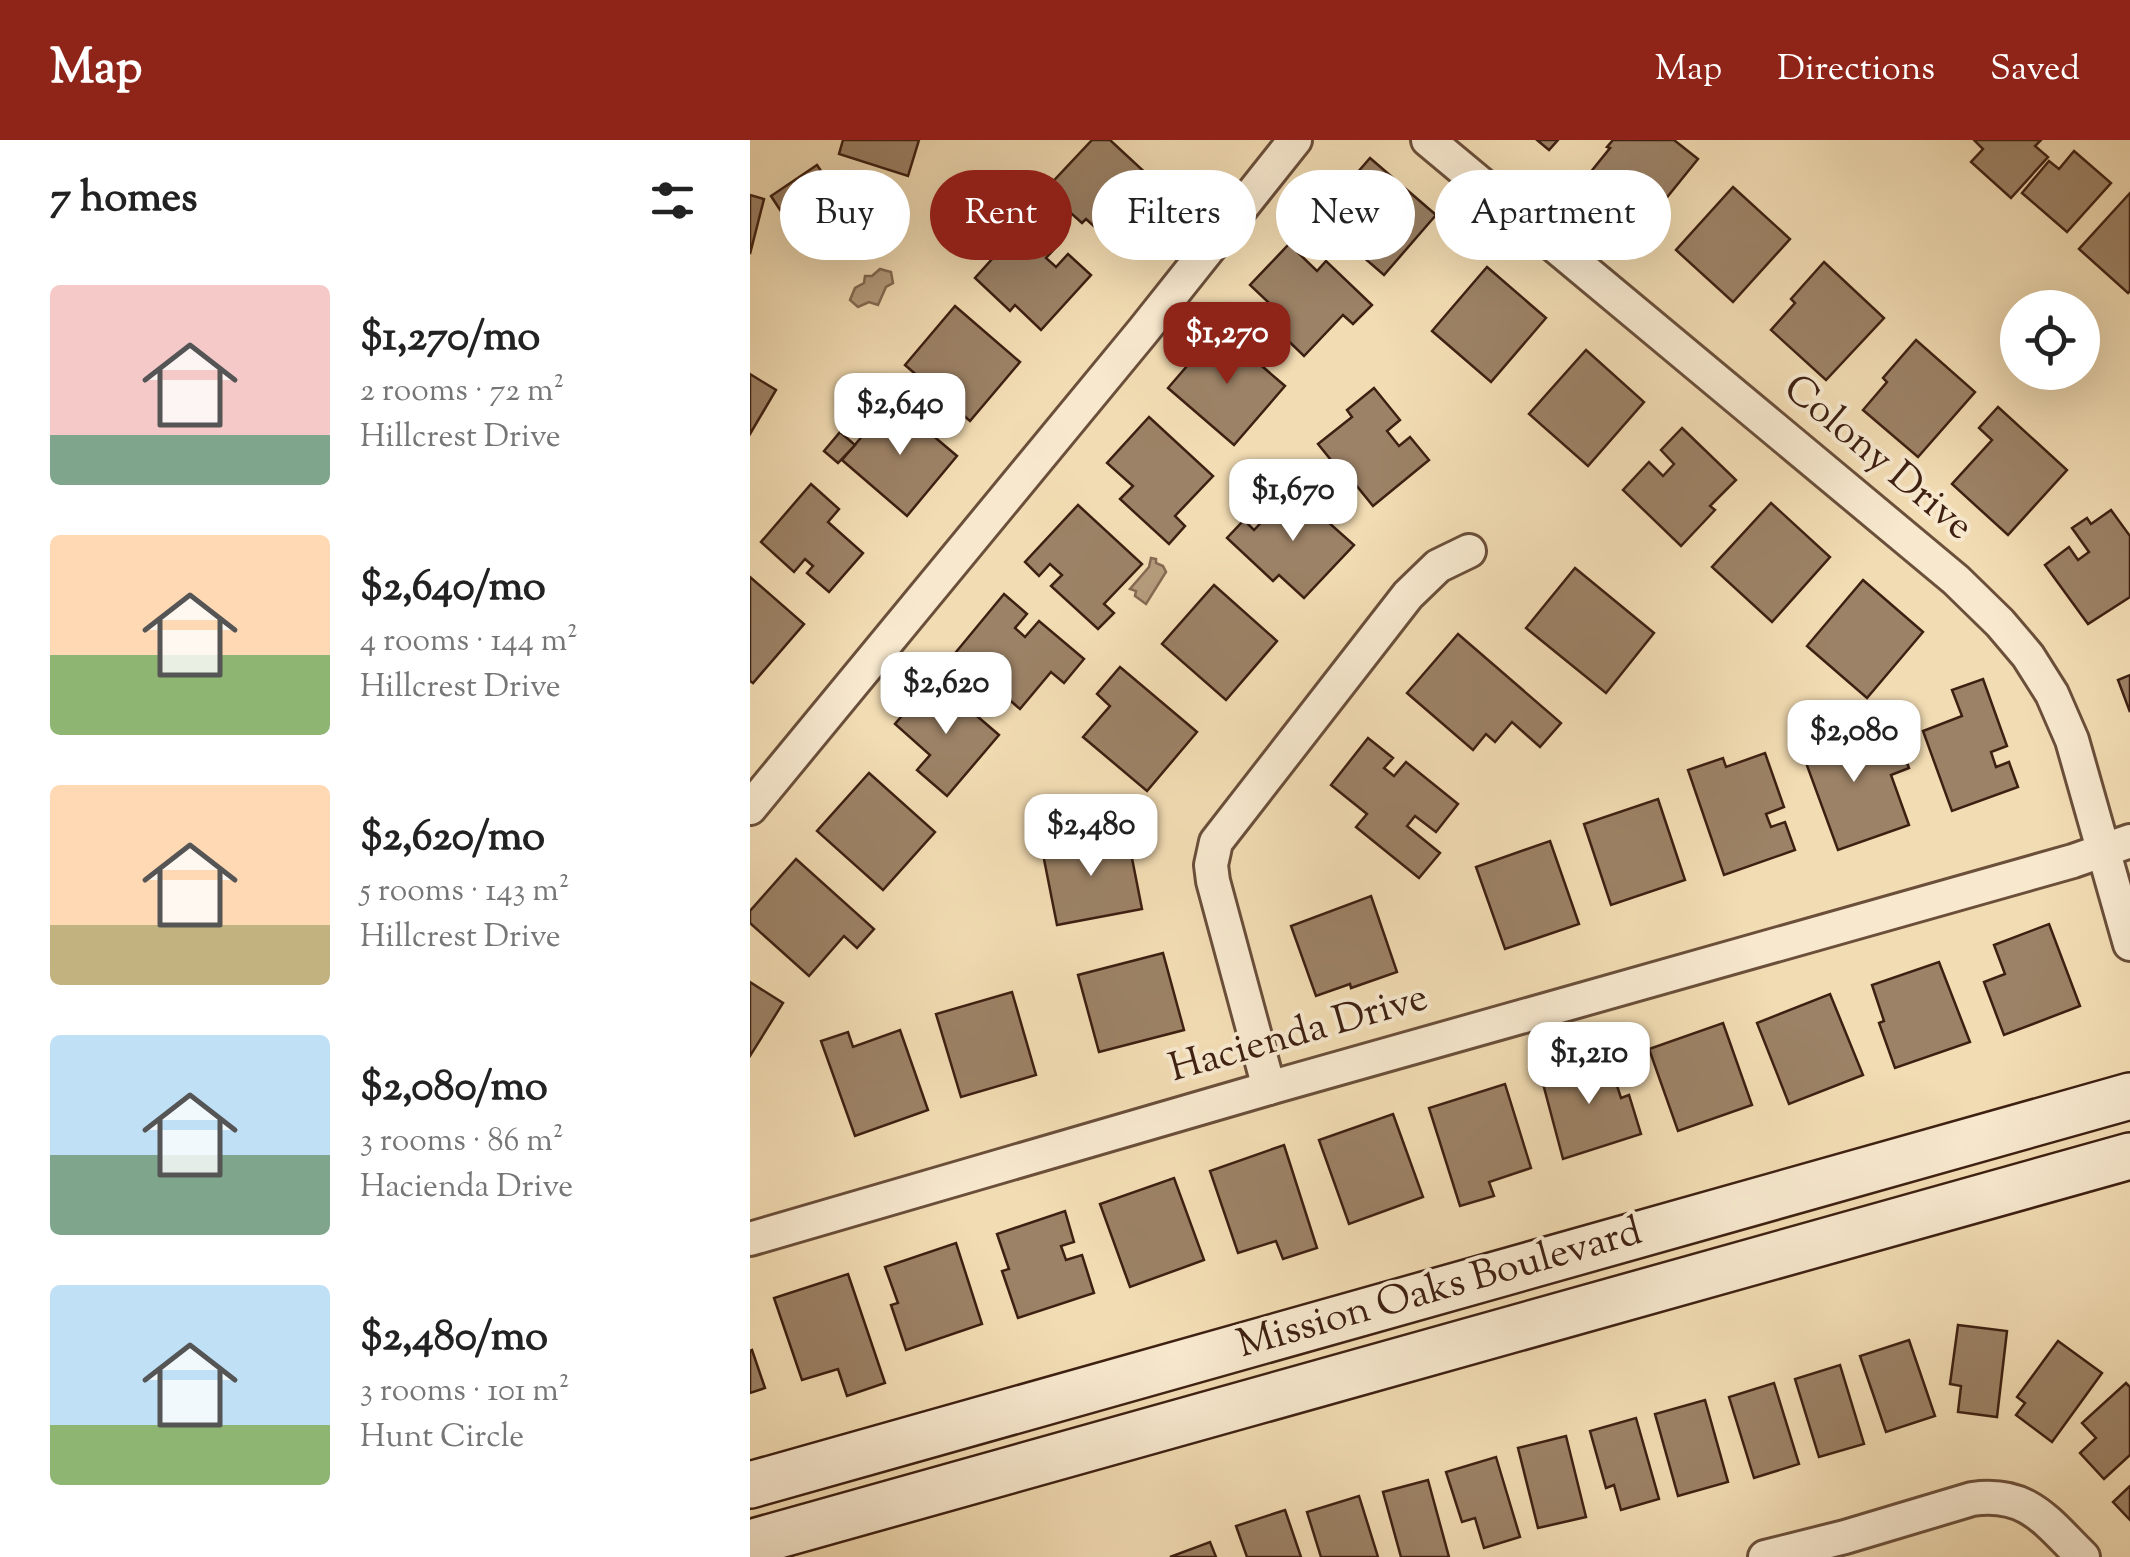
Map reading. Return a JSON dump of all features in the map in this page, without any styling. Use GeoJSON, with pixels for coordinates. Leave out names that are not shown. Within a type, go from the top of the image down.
{"type":"FeatureCollection","features":[{"type":"Feature","properties":{"kind":"main road","name":"Mission Oaks Boulevard"},"geometry":{"type":"LineString","coordinates":[[750,1485],[2130,1096]]}},
{"type":"Feature","properties":{"kind":"main road","name":"Mission Oaks Boulevard"},"geometry":{"type":"LineString","coordinates":[[750,1543],[2130,1156]]}},
{"type":"Feature","properties":{"kind":"street"},"geometry":{"type":"LineString","coordinates":[[750,808],[1295,140]]}},
{"type":"Feature","properties":{"kind":"street","name":"Colony Drive"},"geometry":{"type":"LineString","coordinates":[[1428,140],[1956,580],[2000,622],[2052,694],[2117,846],[2130,944]]}},
{"type":"Feature","properties":{"kind":"street"},"geometry":{"type":"LineString","coordinates":[[1269,1088],[1213,881],[1211,865],[1216,842],[1408,595],[1438,566],[1469,551]]}},
{"type":"Feature","properties":{"kind":"street","name":"Hacienda Drive"},"geometry":{"type":"LineString","coordinates":[[750,1239],[2117,846]]}},
{"type":"Feature","properties":{"kind":"street"},"geometry":{"type":"LineString","coordinates":[[1766,1557],[1992,1496],[2014,1500],[2034,1510],[2083,1557]]}},
{"type":"Feature","properties":{"kind":"shaded area"},"geometry":{"type":"Polygon","coordinates":[[[880,269],[891,272],[893,283],[886,287],[878,305],[869,302],[858,307],[850,300],[855,288],[864,283],[865,276],[880,269]]]}},
{"type":"Feature","properties":{"kind":"shaded area"},"geometry":{"type":"Polygon","coordinates":[[[1151,558],[1166,572],[1146,604],[1130,589],[1149,567],[1151,558]]]}},
{"type":"Feature","properties":{"kind":"building"},"geometry":{"type":"Polygon","coordinates":[[[843,140],[919,140],[910,170],[889,170],[839,154],[843,140]]]}},
{"type":"Feature","properties":{"kind":"building"},"geometry":{"type":"Polygon","coordinates":[[[1092,140],[1110,140],[1142,170],[1092,170],[1092,224],[1086,219],[1082,223],[1072,214],[1072,170],[1064,170],[1092,140]]]}},
{"type":"Feature","properties":{"kind":"building"},"geometry":{"type":"Polygon","coordinates":[[[1537,140],[1558,140],[1549,150],[1537,140]]]}},
{"type":"Feature","properties":{"kind":"building"},"geometry":{"type":"Polygon","coordinates":[[[1613,140],[1674,140],[1698,159],[1671,192],[1671,170],[1592,170],[1610,148],[1607,147],[1613,140]]]}},
{"type":"Feature","properties":{"kind":"building"},"geometry":{"type":"Polygon","coordinates":[[[1974,140],[2041,140],[2035,146],[2048,157],[2011,198],[1971,162],[1983,149],[1974,140]]]}},
{"type":"Feature","properties":{"kind":"building"},"geometry":{"type":"Polygon","coordinates":[[[2074,151],[2111,183],[2067,232],[2022,193],[2049,161],[2059,169],[2074,151]]]}},
{"type":"Feature","properties":{"kind":"building"},"geometry":{"type":"Polygon","coordinates":[[[1370,158],[1384,170],[1360,170],[1370,158]]]}},
{"type":"Feature","properties":{"kind":"building"},"geometry":{"type":"Polygon","coordinates":[[[1733,187],[1790,239],[1733,302],[1676,250],[1733,187]]]}},
{"type":"Feature","properties":{"kind":"building"},"geometry":{"type":"Polygon","coordinates":[[[780,190],[780,210],[771,196],[780,190]]]}},
{"type":"Feature","properties":{"kind":"building"},"geometry":{"type":"Polygon","coordinates":[[[2130,193],[2130,291],[2128,293],[2079,249],[2130,193]]]}},
{"type":"Feature","properties":{"kind":"building"},"geometry":{"type":"Polygon","coordinates":[[[750,195],[764,199],[750,254],[750,195]]]}},
{"type":"Feature","properties":{"kind":"building"},"geometry":{"type":"Polygon","coordinates":[[[1415,197],[1435,216],[1415,239],[1415,197]]]}},
{"type":"Feature","properties":{"kind":"building"},"geometry":{"type":"Polygon","coordinates":[[[1072,258],[1091,275],[1041,330],[1015,305],[1010,311],[975,278],[991,260],[1048,260],[1056,267],[1072,258]]]}},
{"type":"Feature","properties":{"kind":"building"},"geometry":{"type":"Polygon","coordinates":[[[1276,258],[1306,260],[1317,271],[1326,261],[1372,305],[1353,324],[1343,315],[1304,356],[1277,330],[1287,320],[1250,285],[1276,258]]]}},
{"type":"Feature","properties":{"kind":"building"},"geometry":{"type":"Polygon","coordinates":[[[1367,260],[1397,260],[1384,275],[1367,260]]]}},
{"type":"Feature","properties":{"kind":"building"},"geometry":{"type":"Polygon","coordinates":[[[1824,262],[1884,318],[1826,380],[1771,330],[1795,303],[1791,299],[1824,262]]]}},
{"type":"Feature","properties":{"kind":"building"},"geometry":{"type":"Polygon","coordinates":[[[1487,267],[1546,318],[1491,382],[1432,331],[1487,267]]]}},
{"type":"Feature","properties":{"kind":"building"},"geometry":{"type":"Polygon","coordinates":[[[955,306],[1020,362],[970,421],[905,365],[955,306]]]}},
{"type":"Feature","properties":{"kind":"building"},"geometry":{"type":"Polygon","coordinates":[[[1219,329],[1285,386],[1234,445],[1168,388],[1219,329]]]}},
{"type":"Feature","properties":{"kind":"building"},"geometry":{"type":"Polygon","coordinates":[[[1916,340],[1975,392],[1918,457],[1863,410],[1887,382],[1883,378],[1916,340]]]}},
{"type":"Feature","properties":{"kind":"building"},"geometry":{"type":"Polygon","coordinates":[[[1586,350],[1644,402],[1588,466],[1529,414],[1586,350]]]}},
{"type":"Feature","properties":{"kind":"building"},"geometry":{"type":"Polygon","coordinates":[[[750,374],[776,390],[750,434],[750,374]]]}},
{"type":"Feature","properties":{"kind":"building"},"geometry":{"type":"Polygon","coordinates":[[[1374,388],[1400,420],[1387,431],[1399,446],[1410,437],[1429,460],[1373,506],[1318,444],[1352,417],[1347,410],[1374,388]]]}},
{"type":"Feature","properties":{"kind":"building"},"geometry":{"type":"Polygon","coordinates":[[[892,401],[957,456],[907,516],[842,460],[892,401]]]}},
{"type":"Feature","properties":{"kind":"building"},"geometry":{"type":"Polygon","coordinates":[[[1998,407],[2067,470],[2008,535],[1952,484],[1992,440],[1979,428],[1998,407]]]}},
{"type":"Feature","properties":{"kind":"building"},"geometry":{"type":"Polygon","coordinates":[[[1149,417],[1213,476],[1175,516],[1185,526],[1169,544],[1120,499],[1133,486],[1107,463],[1149,417]]]}},
{"type":"Feature","properties":{"kind":"building"},"geometry":{"type":"Polygon","coordinates":[[[1682,428],[1736,480],[1710,506],[1715,510],[1681,546],[1623,490],[1649,462],[1663,476],[1674,464],[1661,450],[1682,428]]]}},
{"type":"Feature","properties":{"kind":"building"},"geometry":{"type":"Polygon","coordinates":[[[840,432],[855,445],[838,463],[824,451],[840,432]]]}},
{"type":"Feature","properties":{"kind":"building"},"geometry":{"type":"Polygon","coordinates":[[[811,484],[839,509],[828,522],[863,553],[829,592],[807,573],[813,566],[805,559],[794,572],[761,542],[811,484]]]}},
{"type":"Feature","properties":{"kind":"building"},"geometry":{"type":"Polygon","coordinates":[[[1292,490],[1354,545],[1304,598],[1279,575],[1273,581],[1227,538],[1244,520],[1254,530],[1292,490]]]}},
{"type":"Feature","properties":{"kind":"building"},"geometry":{"type":"Polygon","coordinates":[[[1771,503],[1830,557],[1772,622],[1712,567],[1771,503]]]}},
{"type":"Feature","properties":{"kind":"building"},"geometry":{"type":"Polygon","coordinates":[[[1078,505],[1142,564],[1104,604],[1114,613],[1098,629],[1051,586],[1062,575],[1050,564],[1039,576],[1025,562],[1078,505]]]}},
{"type":"Feature","properties":{"kind":"building"},"geometry":{"type":"Polygon","coordinates":[[[2111,510],[2130,536],[2130,597],[2088,624],[2045,565],[2069,547],[2078,560],[2089,552],[2072,528],[2087,518],[2091,524],[2111,510]]]}},
{"type":"Feature","properties":{"kind":"building"},"geometry":{"type":"Polygon","coordinates":[[[1575,568],[1654,633],[1606,693],[1526,628],[1575,568]]]}},
{"type":"Feature","properties":{"kind":"building"},"geometry":{"type":"Polygon","coordinates":[[[750,577],[804,624],[753,683],[750,681],[750,577]]]}},
{"type":"Feature","properties":{"kind":"building"},"geometry":{"type":"Polygon","coordinates":[[[1863,580],[1923,632],[1867,698],[1807,646],[1863,580]]]}},
{"type":"Feature","properties":{"kind":"building"},"geometry":{"type":"Polygon","coordinates":[[[1214,585],[1277,641],[1226,700],[1162,644],[1214,585]]]}},
{"type":"Feature","properties":{"kind":"building"},"geometry":{"type":"Polygon","coordinates":[[[1004,594],[1027,614],[1015,628],[1025,637],[1039,621],[1084,659],[1064,683],[1051,672],[1020,709],[990,683],[999,672],[987,662],[979,672],[956,652],[1004,594]]]}},
{"type":"Feature","properties":{"kind":"building"},"geometry":{"type":"Polygon","coordinates":[[[1458,634],[1561,723],[1540,747],[1512,722],[1495,742],[1486,734],[1473,750],[1407,693],[1458,634]]]}},
{"type":"Feature","properties":{"kind":"building"},"geometry":{"type":"Polygon","coordinates":[[[1120,667],[1197,732],[1147,791],[1083,737],[1110,706],[1097,694],[1120,667]]]}},
{"type":"Feature","properties":{"kind":"building"},"geometry":{"type":"Polygon","coordinates":[[[2130,675],[2130,712],[2118,680],[2130,675]]]}},
{"type":"Feature","properties":{"kind":"building"},"geometry":{"type":"Polygon","coordinates":[[[1983,679],[2007,746],[1991,752],[1996,767],[2009,762],[2018,787],[1952,811],[1923,731],[1962,716],[1952,690],[1983,679]]]}},
{"type":"Feature","properties":{"kind":"building"},"geometry":{"type":"Polygon","coordinates":[[[930,683],[959,708],[963,704],[999,735],[947,796],[917,770],[930,755],[895,724],[930,683]]]}},
{"type":"Feature","properties":{"kind":"building"},"geometry":{"type":"Polygon","coordinates":[[[1831,717],[1847,760],[1899,741],[1909,768],[1891,775],[1909,825],[1838,850],[1794,730],[1831,717]]]}},
{"type":"Feature","properties":{"kind":"building"},"geometry":{"type":"Polygon","coordinates":[[[1368,738],[1393,758],[1384,768],[1394,776],[1406,762],[1458,804],[1436,832],[1415,816],[1407,826],[1440,853],[1419,878],[1356,827],[1367,814],[1331,785],[1368,738]]]}},
{"type":"Feature","properties":{"kind":"building"},"geometry":{"type":"Polygon","coordinates":[[[1765,753],[1784,807],[1766,814],[1771,827],[1785,822],[1795,850],[1724,875],[1688,770],[1723,758],[1726,767],[1765,753]]]}},
{"type":"Feature","properties":{"kind":"building"},"geometry":{"type":"Polygon","coordinates":[[[869,773],[935,832],[883,890],[817,831],[869,773]]]}},
{"type":"Feature","properties":{"kind":"building"},"geometry":{"type":"Polygon","coordinates":[[[1658,799],[1685,880],[1611,905],[1584,824],[1658,799]]]}},
{"type":"Feature","properties":{"kind":"building"},"geometry":{"type":"Polygon","coordinates":[[[1089,835],[1091,845],[1128,838],[1142,909],[1057,925],[1041,844],[1089,835]]]}},
{"type":"Feature","properties":{"kind":"building"},"geometry":{"type":"Polygon","coordinates":[[[1550,841],[1579,924],[1505,949],[1476,867],[1550,841]]]}},
{"type":"Feature","properties":{"kind":"building"},"geometry":{"type":"Polygon","coordinates":[[[796,859],[874,929],[857,948],[844,936],[809,976],[750,923],[750,911],[796,859]]]}},
{"type":"Feature","properties":{"kind":"building"},"geometry":{"type":"Polygon","coordinates":[[[1371,896],[1397,972],[1316,996],[1291,926],[1371,896]]]}},
{"type":"Feature","properties":{"kind":"building"},"geometry":{"type":"Polygon","coordinates":[[[2049,924],[2080,1006],[2004,1035],[1984,982],[2005,974],[1994,945],[2049,924]]]}},
{"type":"Feature","properties":{"kind":"building"},"geometry":{"type":"Polygon","coordinates":[[[1163,953],[1184,1030],[1099,1052],[1078,975],[1163,953]]]}},
{"type":"Feature","properties":{"kind":"building"},"geometry":{"type":"Polygon","coordinates":[[[1939,962],[1970,1042],[1895,1068],[1879,1023],[1884,1021],[1872,985],[1939,962]]]}},
{"type":"Feature","properties":{"kind":"building"},"geometry":{"type":"Polygon","coordinates":[[[750,982],[783,1003],[750,1056],[750,982]]]}},
{"type":"Feature","properties":{"kind":"building"},"geometry":{"type":"Polygon","coordinates":[[[1012,992],[1036,1075],[961,1097],[936,1014],[1012,992]]]}},
{"type":"Feature","properties":{"kind":"building"},"geometry":{"type":"Polygon","coordinates":[[[1830,994],[1863,1075],[1789,1104],[1757,1023],[1830,994]]]}},
{"type":"Feature","properties":{"kind":"building"},"geometry":{"type":"Polygon","coordinates":[[[1723,1023],[1752,1105],[1678,1131],[1649,1049],[1723,1023]]]}},
{"type":"Feature","properties":{"kind":"building"},"geometry":{"type":"Polygon","coordinates":[[[900,1030],[928,1110],[855,1136],[821,1041],[848,1032],[853,1047],[900,1030]]]}},
{"type":"Feature","properties":{"kind":"building"},"geometry":{"type":"Polygon","coordinates":[[[1607,1055],[1621,1098],[1629,1095],[1641,1134],[1563,1159],[1541,1076],[1607,1055]]]}},
{"type":"Feature","properties":{"kind":"building"},"geometry":{"type":"Polygon","coordinates":[[[1505,1084],[1531,1168],[1489,1182],[1494,1196],[1460,1206],[1429,1108],[1505,1084]]]}},
{"type":"Feature","properties":{"kind":"building"},"geometry":{"type":"Polygon","coordinates":[[[1393,1114],[1423,1197],[1349,1224],[1319,1140],[1393,1114]]]}},
{"type":"Feature","properties":{"kind":"building"},"geometry":{"type":"Polygon","coordinates":[[[1284,1145],[1317,1248],[1283,1259],[1276,1241],[1238,1253],[1210,1171],[1284,1145]]]}},
{"type":"Feature","properties":{"kind":"building"},"geometry":{"type":"Polygon","coordinates":[[[1174,1178],[1204,1260],[1130,1287],[1100,1204],[1174,1178]]]}},
{"type":"Feature","properties":{"kind":"building"},"geometry":{"type":"Polygon","coordinates":[[[1065,1211],[1074,1242],[1061,1246],[1066,1260],[1082,1255],[1094,1293],[1018,1318],[1002,1271],[1009,1269],[997,1234],[1065,1211]]]}},
{"type":"Feature","properties":{"kind":"building"},"geometry":{"type":"Polygon","coordinates":[[[956,1243],[982,1324],[906,1350],[891,1305],[898,1303],[885,1267],[956,1243]]]}},
{"type":"Feature","properties":{"kind":"building"},"geometry":{"type":"Polygon","coordinates":[[[848,1274],[885,1383],[847,1396],[838,1369],[802,1380],[774,1298],[848,1274]]]}},
{"type":"Feature","properties":{"kind":"building"},"geometry":{"type":"Polygon","coordinates":[[[1958,1325],[2007,1331],[1997,1417],[1958,1412],[1961,1386],[1950,1384],[1958,1325]]]}},
{"type":"Feature","properties":{"kind":"building"},"geometry":{"type":"Polygon","coordinates":[[[1909,1340],[1935,1416],[1886,1432],[1860,1356],[1909,1340]]]}},
{"type":"Feature","properties":{"kind":"building"},"geometry":{"type":"Polygon","coordinates":[[[2058,1341],[2102,1373],[2052,1442],[2016,1415],[2025,1403],[2017,1397],[2058,1341]]]}},
{"type":"Feature","properties":{"kind":"building"},"geometry":{"type":"Polygon","coordinates":[[[750,1351],[765,1388],[750,1393],[750,1351]]]}},
{"type":"Feature","properties":{"kind":"building"},"geometry":{"type":"Polygon","coordinates":[[[1840,1365],[1864,1444],[1819,1457],[1795,1379],[1840,1365]]]}},
{"type":"Feature","properties":{"kind":"building"},"geometry":{"type":"Polygon","coordinates":[[[1774,1383],[1799,1464],[1754,1478],[1729,1397],[1774,1383]]]}},
{"type":"Feature","properties":{"kind":"building"},"geometry":{"type":"Polygon","coordinates":[[[2126,1383],[2130,1387],[2130,1455],[2104,1479],[2080,1453],[2096,1438],[2082,1423],[2126,1383]]]}},
{"type":"Feature","properties":{"kind":"building"},"geometry":{"type":"Polygon","coordinates":[[[1705,1400],[1728,1482],[1678,1496],[1655,1414],[1705,1400]]]}},
{"type":"Feature","properties":{"kind":"building"},"geometry":{"type":"Polygon","coordinates":[[[1636,1418],[1659,1499],[1621,1510],[1614,1485],[1606,1488],[1590,1431],[1636,1418]]]}},
{"type":"Feature","properties":{"kind":"building"},"geometry":{"type":"Polygon","coordinates":[[[1566,1436],[1586,1517],[1538,1528],[1518,1448],[1566,1436]]]}},
{"type":"Feature","properties":{"kind":"building"},"geometry":{"type":"Polygon","coordinates":[[[1496,1457],[1520,1537],[1484,1548],[1475,1518],[1462,1522],[1446,1472],[1496,1457]]]}},
{"type":"Feature","properties":{"kind":"building"},"geometry":{"type":"Polygon","coordinates":[[[1428,1480],[1449,1557],[1401,1557],[1383,1492],[1428,1480]]]}},
{"type":"Feature","properties":{"kind":"building"},"geometry":{"type":"Polygon","coordinates":[[[2130,1486],[2130,1520],[2113,1502],[2130,1486]]]}},
{"type":"Feature","properties":{"kind":"building"},"geometry":{"type":"Polygon","coordinates":[[[1359,1496],[1378,1557],[1321,1557],[1307,1512],[1359,1496]]]}},
{"type":"Feature","properties":{"kind":"building"},"geometry":{"type":"Polygon","coordinates":[[[1285,1510],[1301,1557],[1247,1557],[1236,1526],[1285,1510]]]}},
{"type":"Feature","properties":{"kind":"building"},"geometry":{"type":"Polygon","coordinates":[[[1210,1542],[1216,1557],[1170,1557],[1210,1542]]]}}]}
